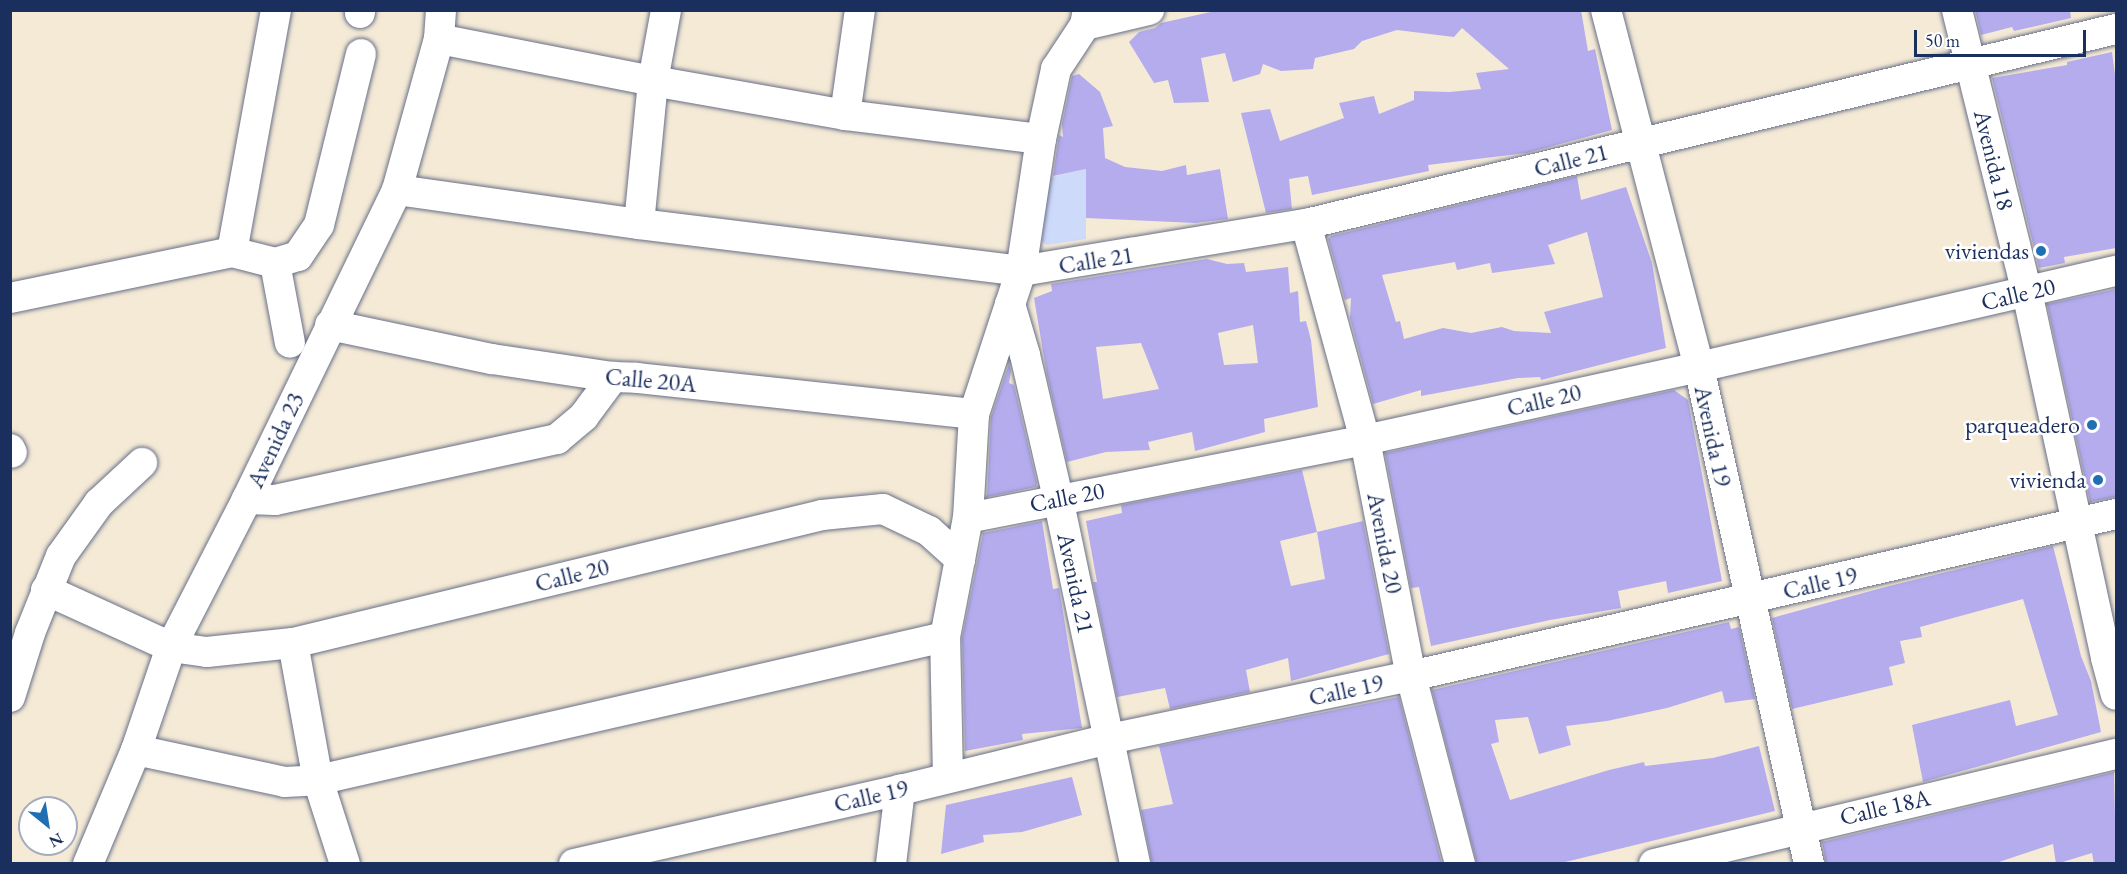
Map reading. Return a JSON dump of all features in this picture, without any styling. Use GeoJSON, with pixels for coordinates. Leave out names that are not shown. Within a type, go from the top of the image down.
{"type":"FeatureCollection","features":[{"type":"Feature","properties":{"kind":"street"},"geometry":{"type":"LineString","coordinates":[[232,252],[276,10]]}},
{"type":"Feature","properties":{"kind":"street"},"geometry":{"type":"LineString","coordinates":[[639,224],[653,81],[666,10]]}},
{"type":"Feature","properties":{"kind":"street"},"geometry":{"type":"LineString","coordinates":[[845,115],[860,10]]}},
{"type":"Feature","properties":{"kind":"street"},"geometry":{"type":"LineString","coordinates":[[948,777],[945,637],[968,518],[974,414],[1022,271],[1041,139],[1056,69],[1087,18],[1149,10]]}},
{"type":"Feature","properties":{"kind":"street","name":"Avenida 19"},"geometry":{"type":"LineString","coordinates":[[1606,10],[1639,144],[1699,367],[1748,599],[1809,864]]}},
{"type":"Feature","properties":{"kind":"street","name":"Avenida 18"},"geometry":{"type":"LineString","coordinates":[[1957,10],[2027,292],[2116,695]]}},
{"type":"Feature","properties":{"kind":"street"},"geometry":{"type":"LineString","coordinates":[[440,25],[653,81],[845,115],[1041,139]]}},
{"type":"Feature","properties":{"kind":"street","name":"Avenida 23"},"geometry":{"type":"LineString","coordinates":[[88,864],[136,750],[171,647],[247,499],[330,325],[398,190],[440,25]]}},
{"type":"Feature","properties":{"kind":"street","name":"Calle 21"},"geometry":{"type":"LineString","coordinates":[[398,190],[639,224],[1022,271],[1306,224],[2116,29]]}},
{"type":"Feature","properties":{"kind":"street"},"geometry":{"type":"LineString","coordinates":[[10,298],[232,252],[275,263],[298,256],[319,225],[361,54]]}},
{"type":"Feature","properties":{"kind":"street","name":"Avenida 20"},"geometry":{"type":"LineString","coordinates":[[1306,224],[1365,440],[1411,676],[1460,864]]}},
{"type":"Feature","properties":{"kind":"street"},"geometry":{"type":"LineString","coordinates":[[275,263],[290,343]]}},
{"type":"Feature","properties":{"kind":"street","name":"Calle 20"},"geometry":{"type":"LineString","coordinates":[[968,518],[1058,498],[1365,440],[1699,367],[2116,271]]}},
{"type":"Feature","properties":{"kind":"street","name":"Avenida 21"},"geometry":{"type":"LineString","coordinates":[[1010,304],[1025,355],[1058,498],[1135,864]]}},
{"type":"Feature","properties":{"kind":"street","name":"Calle 20A"},"geometry":{"type":"LineString","coordinates":[[330,325],[492,359],[613,377],[974,414]]}},
{"type":"Feature","properties":{"kind":"street"},"geometry":{"type":"LineString","coordinates":[[247,499],[275,500],[557,439],[584,416],[613,377]]}},
{"type":"Feature","properties":{"kind":"street"},"geometry":{"type":"LineString","coordinates":[[10,697],[45,590],[61,556],[99,503],[142,463]]}},
{"type":"Feature","properties":{"kind":"street","name":"Calle 20"},"geometry":{"type":"LineString","coordinates":[[45,590],[171,647],[207,652],[293,643],[822,515],[883,509],[929,531],[960,560]]}},
{"type":"Feature","properties":{"kind":"street","name":"Calle 19"},"geometry":{"type":"LineString","coordinates":[[574,864],[900,790],[1109,739],[1411,676],[2116,514]]}},
{"type":"Feature","properties":{"kind":"street"},"geometry":{"type":"LineString","coordinates":[[136,750],[285,782],[318,780],[945,637]]}},
{"type":"Feature","properties":{"kind":"street"},"geometry":{"type":"LineString","coordinates":[[293,643],[318,780],[345,864]]}},
{"type":"Feature","properties":{"kind":"street","name":"Calle 18A"},"geometry":{"type":"LineString","coordinates":[[1654,864],[1801,827],[2116,754]]}},
{"type":"Feature","properties":{"kind":"street"},"geometry":{"type":"LineString","coordinates":[[891,864],[900,790]]}},
{"type":"Feature","properties":{"kind":"shaded area"},"geometry":{"type":"Polygon","coordinates":[[[1086,169],[1086,239],[1047,245],[1033,234],[1039,204],[1051,177],[1086,169]]]}},
{"type":"Feature","properties":{"kind":"building"},"geometry":{"type":"Polygon","coordinates":[[[1581,10],[1588,51],[1595,49],[1612,130],[1527,153],[1428,165],[1429,171],[1312,195],[1308,176],[1289,179],[1292,209],[1266,213],[1241,113],[1270,109],[1280,141],[1344,118],[1339,103],[1374,96],[1379,114],[1414,100],[1414,91],[1449,92],[1481,89],[1476,73],[1509,69],[1462,28],[1454,37],[1397,30],[1362,41],[1354,49],[1315,58],[1313,69],[1281,71],[1263,64],[1260,74],[1233,82],[1225,53],[1201,58],[1209,102],[1174,103],[1168,80],[1154,83],[1129,42],[1139,32],[1155,28],[1161,23],[1215,11],[1581,10]]]}},
{"type":"Feature","properties":{"kind":"building"},"geometry":{"type":"Polygon","coordinates":[[[1975,10],[2070,10],[2071,18],[2014,31],[2012,27],[1981,35],[1975,10]]]}},
{"type":"Feature","properties":{"kind":"building"},"geometry":{"type":"Polygon","coordinates":[[[2112,52],[2116,82],[2116,248],[2064,257],[2065,263],[2039,268],[1992,78],[2067,65],[2067,62],[2112,52]]]}},
{"type":"Feature","properties":{"kind":"building"},"geometry":{"type":"Polygon","coordinates":[[[1079,74],[1100,92],[1113,126],[1103,128],[1105,158],[1125,167],[1162,171],[1186,165],[1187,175],[1220,169],[1228,219],[1195,223],[1086,218],[1086,169],[1053,176],[1059,135],[1063,137],[1062,124],[1072,76],[1079,74]]]}},
{"type":"Feature","properties":{"kind":"building"},"geometry":{"type":"Polygon","coordinates":[[[1577,176],[1581,200],[1626,187],[1652,263],[1666,348],[1541,380],[1540,377],[1518,378],[1421,396],[1421,390],[1373,404],[1350,318],[1351,298],[1345,300],[1328,239],[1331,236],[1577,176]],[[1587,232],[1548,245],[1555,264],[1492,273],[1490,263],[1457,270],[1455,262],[1382,275],[1396,322],[1400,321],[1404,339],[1443,328],[1471,333],[1502,327],[1514,331],[1551,333],[1544,312],[1603,297],[1587,232]]]}},
{"type":"Feature","properties":{"kind":"building"},"geometry":{"type":"Polygon","coordinates":[[[1207,259],[1227,264],[1244,263],[1246,272],[1288,267],[1290,293],[1298,291],[1300,322],[1306,321],[1311,340],[1318,407],[1264,419],[1265,432],[1195,451],[1192,432],[1148,442],[1150,450],[1106,452],[1067,462],[1047,375],[1034,298],[1052,291],[1051,284],[1207,259]],[[1253,325],[1218,333],[1224,365],[1258,363],[1253,325]],[[1141,343],[1096,347],[1103,399],[1159,389],[1141,343]]]}},
{"type":"Feature","properties":{"kind":"building"},"geometry":{"type":"Polygon","coordinates":[[[2116,289],[2116,497],[2090,502],[2047,304],[2116,289]]]}},
{"type":"Feature","properties":{"kind":"building"},"geometry":{"type":"Polygon","coordinates":[[[1009,364],[1011,371],[1009,383],[1014,385],[1037,483],[1036,487],[987,497],[991,417],[1009,364]]]}},
{"type":"Feature","properties":{"kind":"building"},"geometry":{"type":"Polygon","coordinates":[[[1674,390],[1688,400],[1722,581],[1668,593],[1666,581],[1618,591],[1621,608],[1550,620],[1431,646],[1419,587],[1411,588],[1385,453],[1674,390]]]}},
{"type":"Feature","properties":{"kind":"building"},"geometry":{"type":"Polygon","coordinates":[[[1302,470],[1317,532],[1363,521],[1389,654],[1291,681],[1288,658],[1246,670],[1250,692],[1170,709],[1165,688],[1117,697],[1093,582],[1097,582],[1086,521],[1122,513],[1121,505],[1302,470]],[[1317,532],[1280,541],[1291,586],[1325,579],[1317,532]]]}},
{"type":"Feature","properties":{"kind":"building"},"geometry":{"type":"Polygon","coordinates":[[[1042,521],[1053,589],[1059,588],[1082,728],[1022,734],[1023,740],[965,751],[962,638],[983,533],[1042,521]]]}},
{"type":"Feature","properties":{"kind":"building"},"geometry":{"type":"Polygon","coordinates":[[[2053,546],[2081,656],[2091,681],[2101,732],[1923,782],[1912,725],[2010,700],[2016,726],[2058,715],[2023,599],[1920,627],[1922,637],[1900,641],[1905,663],[1889,667],[1893,685],[1792,709],[1772,618],[1889,586],[2053,546]]]}},
{"type":"Feature","properties":{"kind":"building"},"geometry":{"type":"Polygon","coordinates":[[[1729,622],[1731,629],[1739,627],[1755,699],[1725,703],[1722,691],[1667,708],[1607,721],[1566,726],[1571,745],[1539,754],[1528,717],[1495,720],[1499,742],[1491,744],[1510,800],[1609,770],[1644,762],[1645,766],[1713,758],[1759,746],[1775,811],[1557,864],[1477,864],[1432,690],[1729,622]]]}},
{"type":"Feature","properties":{"kind":"building"},"geometry":{"type":"Polygon","coordinates":[[[1399,697],[1442,864],[1152,864],[1141,810],[1173,804],[1159,746],[1399,697]]]}},
{"type":"Feature","properties":{"kind":"building"},"geometry":{"type":"Polygon","coordinates":[[[2114,772],[2116,864],[2094,864],[2092,853],[2056,864],[2053,844],[1993,864],[1826,864],[1822,842],[2114,772]]]}},
{"type":"Feature","properties":{"kind":"building"},"geometry":{"type":"Polygon","coordinates":[[[1072,777],[1082,815],[1022,832],[983,835],[984,842],[941,854],[946,805],[1072,777]]]}},
{"type":"Feature","properties":{"kind":"place","name":"viviendas"},"geometry":{"type":"Point","coordinates":[2041,251]}},
{"type":"Feature","properties":{"kind":"place","name":"parqueadero"},"geometry":{"type":"Point","coordinates":[2092,425]}},
{"type":"Feature","properties":{"kind":"place","name":"vivienda"},"geometry":{"type":"Point","coordinates":[2098,480]}}]}
